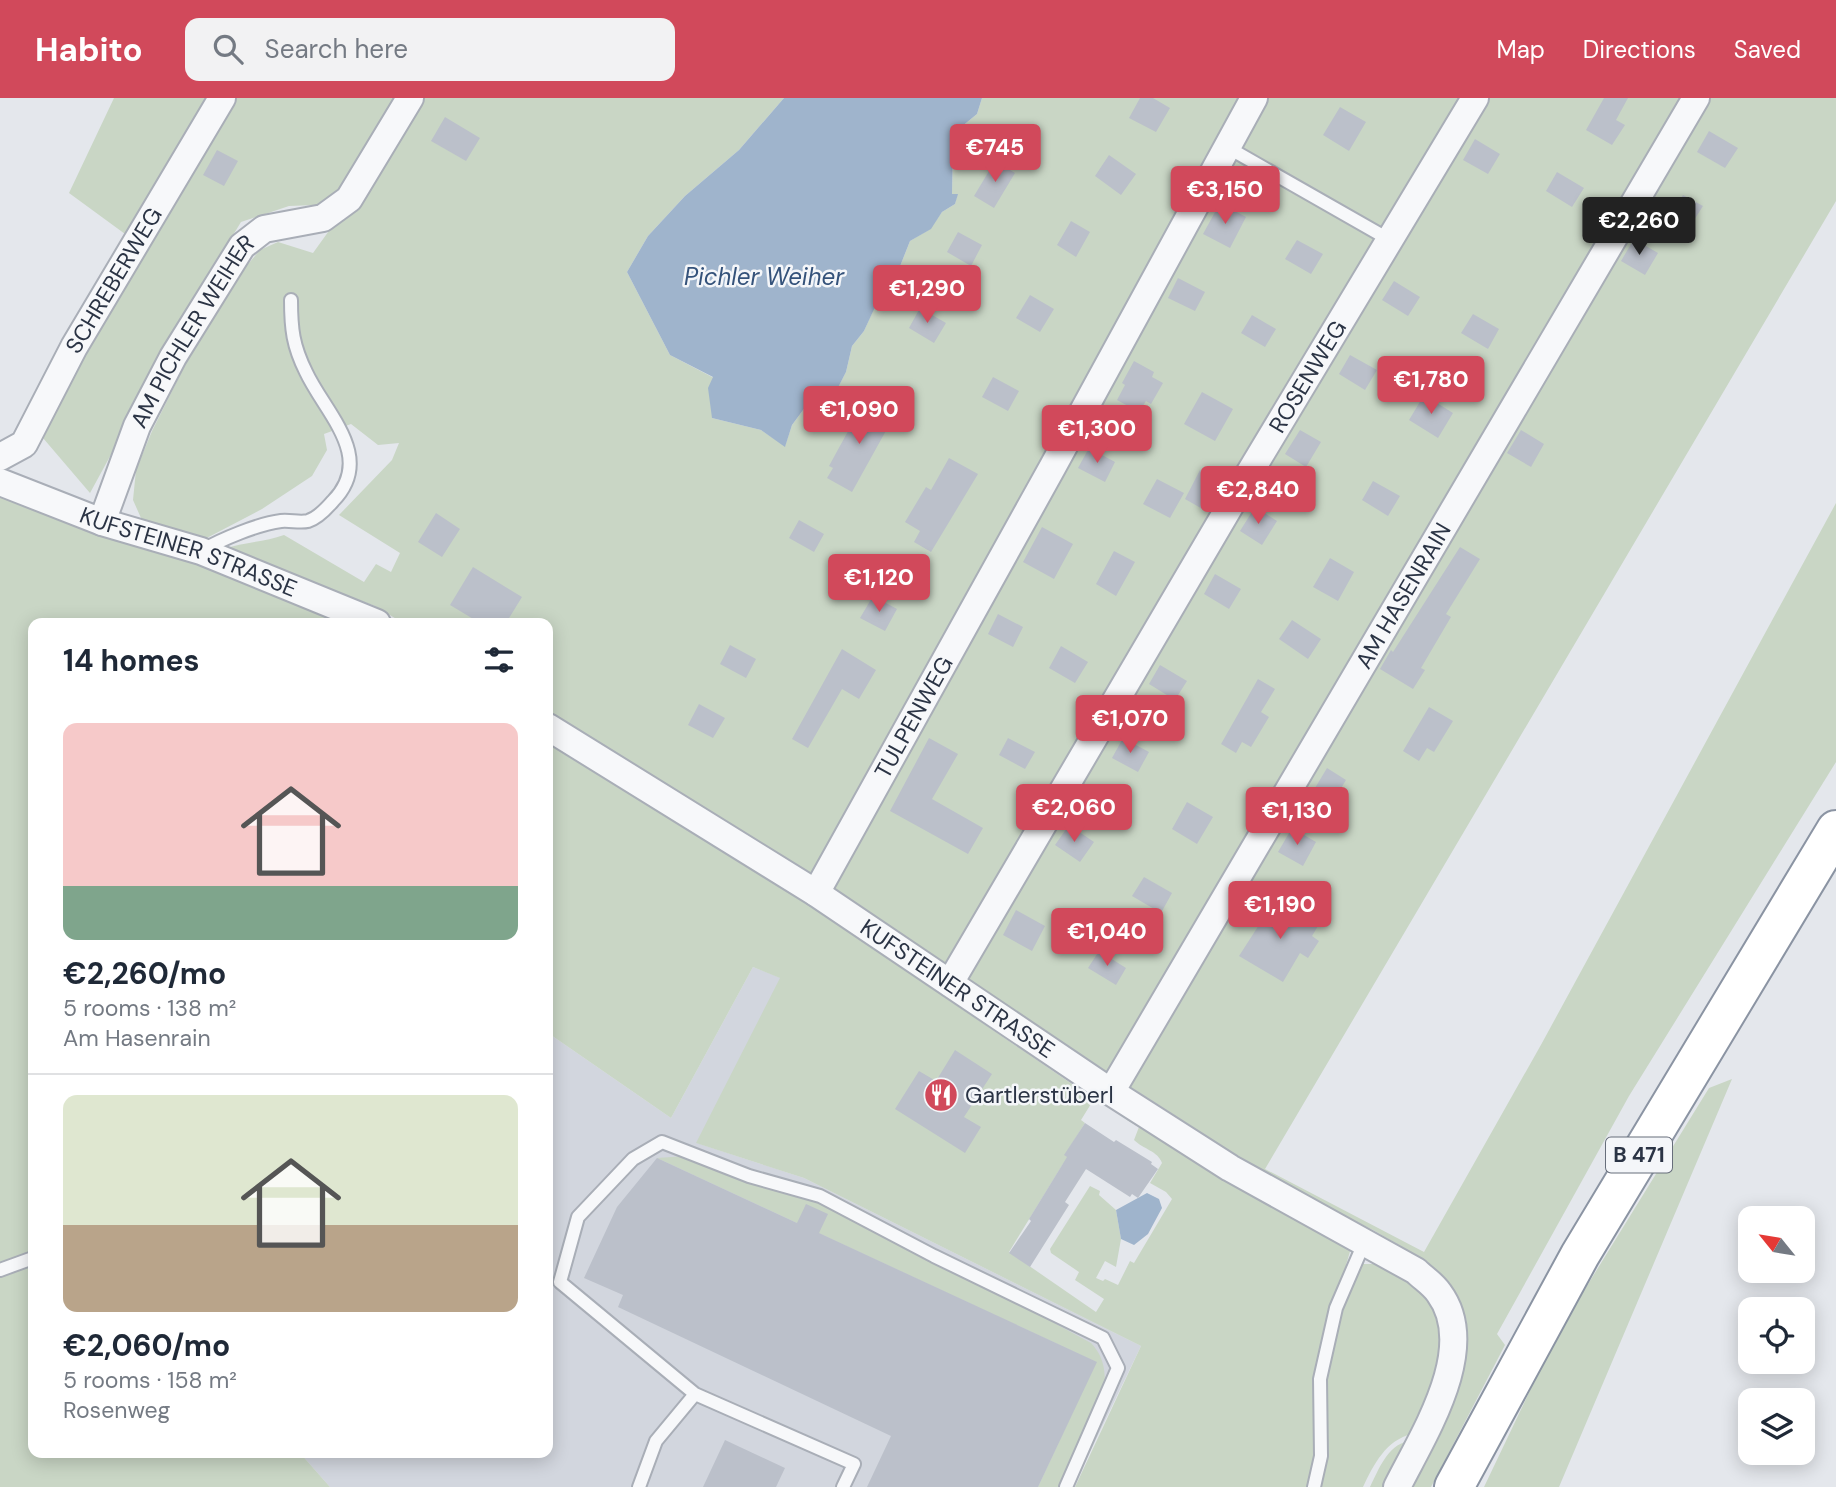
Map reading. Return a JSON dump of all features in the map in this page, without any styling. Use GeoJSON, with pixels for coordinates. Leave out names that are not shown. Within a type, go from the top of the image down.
{"type":"FeatureCollection","features":[{"type":"Feature","properties":{"kind":"highway","name":"B 471"},"geometry":{"type":"LineString","coordinates":[[1454,1487],[1580,1255],[1836,830]]}},
{"type":"Feature","properties":{"kind":"street","name":"SCHREBERWEG"},"geometry":{"type":"LineString","coordinates":[[0,457],[24,443],[74,347],[222,98]]}},
{"type":"Feature","properties":{"kind":"street","name":"AM PICHLER WEIHER"},"geometry":{"type":"LineString","coordinates":[[102,522],[137,426],[173,357],[242,246],[264,229],[323,218],[349,199],[410,98]]}},
{"type":"Feature","properties":{"kind":"street","name":"TULPENWEG"},"geometry":{"type":"LineString","coordinates":[[816,894],[1254,98]]}},
{"type":"Feature","properties":{"kind":"street","name":"ROSENWEG"},"geometry":{"type":"LineString","coordinates":[[950,983],[1155,632],[1475,98]]}},
{"type":"Feature","properties":{"kind":"street","name":"AM HASENRAIN"},"geometry":{"type":"LineString","coordinates":[[1111,1093],[1696,98]]}},
{"type":"Feature","properties":{"kind":"street","name":"KUFSTEINER STRASSE"},"geometry":{"type":"LineString","coordinates":[[0,482],[102,522],[201,551],[365,618]]}},
{"type":"Feature","properties":{"kind":"street","name":"KUFSTEINER STRASSE"},"geometry":{"type":"LineString","coordinates":[[553,730],[816,894],[1111,1093],[1230,1168],[1416,1271],[1438,1291],[1448,1309],[1453,1327],[1454,1348],[1448,1380],[1397,1487]]}},
{"type":"Feature","properties":{"kind":"lane"},"geometry":{"type":"LineString","coordinates":[[1227,147],[1390,240]]}},
{"type":"Feature","properties":{"kind":"lane"},"geometry":{"type":"LineString","coordinates":[[201,551],[245,532],[280,521],[309,521],[342,492],[350,468],[347,442],[306,373],[291,336],[290,300]]}},
{"type":"Feature","properties":{"kind":"lane"},"geometry":{"type":"LineString","coordinates":[[843,1487],[853,1464],[695,1394],[560,1282],[578,1217],[633,1159],[662,1142],[749,1177],[820,1196],[934,1256],[1103,1338],[1118,1368],[1066,1487]]}},
{"type":"Feature","properties":{"kind":"lane"},"geometry":{"type":"LineString","coordinates":[[1314,1487],[1321,1456],[1320,1379],[1336,1308],[1364,1242]]}},
{"type":"Feature","properties":{"kind":"lane"},"geometry":{"type":"LineString","coordinates":[[0,1270],[28,1260]]}},
{"type":"Feature","properties":{"kind":"lane"},"geometry":{"type":"LineString","coordinates":[[639,1487],[656,1441],[695,1394]]}},
{"type":"Feature","properties":{"kind":"shaded area"},"geometry":{"type":"Polygon","coordinates":[[[753,967],[781,978],[697,1143],[804,1178],[1141,1346],[1073,1487],[330,1487],[304,1458],[553,1458],[553,1036],[671,1118],[753,967]]]}},
{"type":"Feature","properties":{"kind":"green space"},"geometry":{"type":"Polygon","coordinates":[[[114,98],[784,98],[739,150],[685,196],[648,236],[627,272],[670,355],[714,378],[712,418],[761,430],[785,446],[792,425],[809,402],[827,408],[846,372],[852,346],[864,331],[876,304],[890,301],[893,284],[910,241],[930,229],[942,212],[955,204],[957,195],[952,194],[955,132],[977,114],[982,98],[1836,98],[1836,201],[1265,1169],[1424,1252],[1542,1043],[1836,503],[1836,762],[1629,1096],[1497,1334],[1505,1345],[1431,1487],[1406,1487],[1464,1360],[1468,1340],[1466,1318],[1452,1287],[1418,1256],[1373,1230],[1261,1174],[1197,1135],[1196,1129],[553,716],[553,618],[395,618],[375,606],[223,549],[284,535],[364,582],[376,564],[391,572],[400,553],[339,515],[392,460],[399,443],[378,445],[351,424],[324,434],[327,450],[312,476],[262,509],[201,541],[159,530],[141,518],[133,500],[136,470],[190,355],[231,284],[260,250],[278,242],[313,253],[331,228],[335,200],[316,205],[289,206],[241,222],[210,273],[90,493],[37,431],[136,242],[69,193],[114,98]]]}},
{"type":"Feature","properties":{"kind":"green space"},"geometry":{"type":"Polygon","coordinates":[[[0,493],[204,564],[339,618],[28,618],[28,1458],[304,1458],[330,1487],[0,1487],[0,493]]]}},
{"type":"Feature","properties":{"kind":"green space"},"geometry":{"type":"Polygon","coordinates":[[[553,747],[818,911],[1094,1099],[1081,1120],[1085,1123],[1065,1155],[1082,1166],[1063,1164],[1009,1252],[1096,1312],[1104,1299],[1075,1280],[1079,1272],[1051,1253],[1050,1249],[1090,1186],[1100,1191],[1099,1195],[1116,1210],[1121,1239],[1116,1267],[1105,1261],[1096,1278],[1118,1285],[1130,1261],[1134,1263],[1172,1199],[1166,1192],[1150,1183],[1162,1163],[1157,1156],[1134,1140],[1139,1127],[1127,1120],[1132,1117],[1351,1248],[1344,1272],[1354,1277],[1363,1264],[1389,1264],[1434,1300],[1443,1326],[1443,1353],[1433,1385],[1412,1434],[1388,1447],[1376,1462],[1363,1487],[1075,1487],[1141,1346],[804,1178],[696,1143],[780,978],[753,967],[671,1118],[553,1036],[553,747]]]}},
{"type":"Feature","properties":{"kind":"green space"},"geometry":{"type":"Polygon","coordinates":[[[1732,1079],[1559,1487],[1484,1487],[1556,1336],[1709,1088],[1732,1079]]]}},
{"type":"Feature","properties":{"kind":"green space"},"geometry":{"type":"Polygon","coordinates":[[[686,1156],[704,1166],[734,1174],[785,1194],[814,1199],[1091,1343],[1103,1364],[1105,1388],[1061,1487],[1038,1487],[1096,1362],[657,1158],[686,1156]]]}},
{"type":"Feature","properties":{"kind":"green space"},"geometry":{"type":"Polygon","coordinates":[[[1408,1441],[1384,1487],[1370,1487],[1389,1453],[1408,1441]]]}},
{"type":"Feature","properties":{"kind":"water","name":"Pichler Weiher"},"geometry":{"type":"Polygon","coordinates":[[[784,98],[982,98],[977,114],[955,132],[952,194],[958,194],[955,204],[942,212],[931,229],[910,241],[893,284],[890,301],[876,305],[864,331],[852,346],[846,372],[827,409],[809,402],[792,425],[785,447],[761,430],[712,418],[708,388],[713,377],[670,355],[627,272],[648,236],[685,196],[739,150],[784,98]]]}},
{"type":"Feature","properties":{"kind":"water"},"geometry":{"type":"Polygon","coordinates":[[[1147,1193],[1159,1199],[1162,1208],[1148,1234],[1134,1245],[1121,1239],[1116,1210],[1147,1193]]]}},
{"type":"Feature","properties":{"kind":"building"},"geometry":{"type":"Polygon","coordinates":[[[1140,98],[1153,98],[1170,108],[1156,132],[1129,118],[1140,98]]]}},
{"type":"Feature","properties":{"kind":"building"},"geometry":{"type":"Polygon","coordinates":[[[1604,98],[1628,98],[1616,120],[1625,125],[1612,145],[1586,130],[1604,98]]]}},
{"type":"Feature","properties":{"kind":"building"},"geometry":{"type":"Polygon","coordinates":[[[1340,107],[1366,122],[1349,151],[1323,135],[1340,107]]]}},
{"type":"Feature","properties":{"kind":"building"},"geometry":{"type":"Polygon","coordinates":[[[445,117],[480,138],[466,161],[431,141],[445,117]]]}},
{"type":"Feature","properties":{"kind":"building"},"geometry":{"type":"Polygon","coordinates":[[[1709,131],[1738,148],[1725,168],[1697,152],[1709,131]]]}},
{"type":"Feature","properties":{"kind":"building"},"geometry":{"type":"Polygon","coordinates":[[[1475,139],[1500,154],[1488,174],[1463,160],[1475,139]]]}},
{"type":"Feature","properties":{"kind":"building"},"geometry":{"type":"Polygon","coordinates":[[[217,150],[238,161],[224,186],[203,175],[217,150]]]}},
{"type":"Feature","properties":{"kind":"building"},"geometry":{"type":"Polygon","coordinates":[[[1109,155],[1136,174],[1121,195],[1095,176],[1109,155]]]}},
{"type":"Feature","properties":{"kind":"building"},"geometry":{"type":"Polygon","coordinates":[[[995,161],[1015,173],[994,208],[974,196],[995,161]]]}},
{"type":"Feature","properties":{"kind":"building"},"geometry":{"type":"Polygon","coordinates":[[[1557,172],[1584,188],[1572,207],[1546,191],[1557,172]]]}},
{"type":"Feature","properties":{"kind":"building"},"geometry":{"type":"Polygon","coordinates":[[[1683,195],[1703,206],[1689,228],[1671,217],[1683,195]]]}},
{"type":"Feature","properties":{"kind":"building"},"geometry":{"type":"Polygon","coordinates":[[[1220,203],[1246,217],[1230,248],[1203,234],[1220,203]]]}},
{"type":"Feature","properties":{"kind":"building"},"geometry":{"type":"Polygon","coordinates":[[[1071,221],[1090,232],[1076,257],[1057,245],[1071,221]]]}},
{"type":"Feature","properties":{"kind":"building"},"geometry":{"type":"Polygon","coordinates":[[[958,232],[982,245],[971,266],[947,252],[958,232]]]}},
{"type":"Feature","properties":{"kind":"building"},"geometry":{"type":"Polygon","coordinates":[[[1634,239],[1658,253],[1645,275],[1621,261],[1634,239]]]}},
{"type":"Feature","properties":{"kind":"building"},"geometry":{"type":"Polygon","coordinates":[[[1297,240],[1323,254],[1311,274],[1285,259],[1297,240]]]}},
{"type":"Feature","properties":{"kind":"building"},"geometry":{"type":"Polygon","coordinates":[[[1178,278],[1205,292],[1195,311],[1168,298],[1178,278]]]}},
{"type":"Feature","properties":{"kind":"building"},"geometry":{"type":"Polygon","coordinates":[[[1394,281],[1420,297],[1408,316],[1382,300],[1394,281]]]}},
{"type":"Feature","properties":{"kind":"building"},"geometry":{"type":"Polygon","coordinates":[[[1030,295],[1054,309],[1040,332],[1016,318],[1030,295]]]}},
{"type":"Feature","properties":{"kind":"building"},"geometry":{"type":"Polygon","coordinates":[[[920,308],[946,323],[934,343],[909,328],[920,308]]]}},
{"type":"Feature","properties":{"kind":"building"},"geometry":{"type":"Polygon","coordinates":[[[1473,314],[1499,329],[1488,349],[1461,333],[1473,314]]]}},
{"type":"Feature","properties":{"kind":"building"},"geometry":{"type":"Polygon","coordinates":[[[1252,315],[1276,329],[1265,347],[1241,333],[1252,315]]]}},
{"type":"Feature","properties":{"kind":"building"},"geometry":{"type":"Polygon","coordinates":[[[1350,355],[1377,370],[1365,390],[1339,374],[1350,355]]]}},
{"type":"Feature","properties":{"kind":"building"},"geometry":{"type":"Polygon","coordinates":[[[1134,361],[1154,372],[1152,377],[1163,383],[1151,404],[1146,401],[1139,412],[1117,400],[1125,385],[1122,383],[1134,361]]]}},
{"type":"Feature","properties":{"kind":"building"},"geometry":{"type":"Polygon","coordinates":[[[993,377],[1019,391],[1008,411],[982,397],[993,377]]]}},
{"type":"Feature","properties":{"kind":"building"},"geometry":{"type":"Polygon","coordinates":[[[1202,392],[1233,409],[1215,441],[1184,424],[1202,392]]]}},
{"type":"Feature","properties":{"kind":"building"},"geometry":{"type":"Polygon","coordinates":[[[1424,395],[1453,413],[1438,438],[1409,420],[1424,395]]]}},
{"type":"Feature","properties":{"kind":"building"},"geometry":{"type":"Polygon","coordinates":[[[864,402],[893,418],[852,492],[827,478],[833,468],[829,466],[864,402]]]}},
{"type":"Feature","properties":{"kind":"building"},"geometry":{"type":"Polygon","coordinates":[[[1300,430],[1321,442],[1306,467],[1285,454],[1300,430]]]}},
{"type":"Feature","properties":{"kind":"building"},"geometry":{"type":"Polygon","coordinates":[[[1521,430],[1544,444],[1531,467],[1507,453],[1521,430]]]}},
{"type":"Feature","properties":{"kind":"building"},"geometry":{"type":"Polygon","coordinates":[[[1089,448],[1115,462],[1105,482],[1078,468],[1089,448]]]}},
{"type":"Feature","properties":{"kind":"building"},"geometry":{"type":"Polygon","coordinates":[[[949,458],[978,474],[931,552],[914,542],[920,531],[905,522],[926,487],[931,490],[949,458]]]}},
{"type":"Feature","properties":{"kind":"building"},"geometry":{"type":"Polygon","coordinates":[[[1200,470],[1223,482],[1206,511],[1185,499],[1200,470]]]}},
{"type":"Feature","properties":{"kind":"building"},"geometry":{"type":"Polygon","coordinates":[[[1157,479],[1184,493],[1170,518],[1143,504],[1157,479]]]}},
{"type":"Feature","properties":{"kind":"building"},"geometry":{"type":"Polygon","coordinates":[[[1373,481],[1400,496],[1388,516],[1362,500],[1373,481]]]}},
{"type":"Feature","properties":{"kind":"building"},"geometry":{"type":"Polygon","coordinates":[[[1255,507],[1277,521],[1262,545],[1240,531],[1255,507]]]}},
{"type":"Feature","properties":{"kind":"building"},"geometry":{"type":"Polygon","coordinates":[[[436,513],[460,529],[442,557],[418,542],[436,513]]]}},
{"type":"Feature","properties":{"kind":"building"},"geometry":{"type":"Polygon","coordinates":[[[799,520],[824,534],[814,552],[789,538],[799,520]]]}},
{"type":"Feature","properties":{"kind":"building"},"geometry":{"type":"Polygon","coordinates":[[[1042,527],[1073,544],[1054,579],[1023,562],[1042,527]]]}},
{"type":"Feature","properties":{"kind":"building"},"geometry":{"type":"Polygon","coordinates":[[[1460,547],[1480,559],[1446,614],[1451,617],[1421,668],[1425,670],[1413,689],[1380,669],[1460,547]]]}},
{"type":"Feature","properties":{"kind":"building"},"geometry":{"type":"Polygon","coordinates":[[[1114,551],[1135,562],[1116,596],[1096,584],[1114,551]]]}},
{"type":"Feature","properties":{"kind":"building"},"geometry":{"type":"Polygon","coordinates":[[[1330,558],[1354,572],[1338,601],[1313,587],[1330,558]]]}},
{"type":"Feature","properties":{"kind":"building"},"geometry":{"type":"Polygon","coordinates":[[[473,567],[522,597],[509,618],[472,618],[450,605],[473,567]]]}},
{"type":"Feature","properties":{"kind":"building"},"geometry":{"type":"Polygon","coordinates":[[[1215,574],[1241,589],[1229,609],[1204,594],[1215,574]]]}},
{"type":"Feature","properties":{"kind":"building"},"geometry":{"type":"Polygon","coordinates":[[[873,596],[897,609],[885,631],[860,618],[873,596]]]}},
{"type":"Feature","properties":{"kind":"building"},"geometry":{"type":"Polygon","coordinates":[[[998,614],[1023,627],[1013,647],[988,634],[998,614]]]}},
{"type":"Feature","properties":{"kind":"building"},"geometry":{"type":"Polygon","coordinates":[[[1292,620],[1321,639],[1308,659],[1279,639],[1292,620]]]}},
{"type":"Feature","properties":{"kind":"building"},"geometry":{"type":"Polygon","coordinates":[[[730,645],[756,659],[746,678],[720,664],[730,645]]]}},
{"type":"Feature","properties":{"kind":"building"},"geometry":{"type":"Polygon","coordinates":[[[1061,646],[1088,662],[1075,683],[1049,668],[1061,646]]]}},
{"type":"Feature","properties":{"kind":"building"},"geometry":{"type":"Polygon","coordinates":[[[842,649],[876,670],[859,699],[842,689],[808,748],[792,739],[842,649]]]}},
{"type":"Feature","properties":{"kind":"building"},"geometry":{"type":"Polygon","coordinates":[[[1160,665],[1187,681],[1175,700],[1149,684],[1160,665]]]}},
{"type":"Feature","properties":{"kind":"building"},"geometry":{"type":"Polygon","coordinates":[[[1258,679],[1275,689],[1261,712],[1269,717],[1251,747],[1242,742],[1236,753],[1221,744],[1258,679]]]}},
{"type":"Feature","properties":{"kind":"building"},"geometry":{"type":"Polygon","coordinates":[[[699,704],[725,718],[713,738],[688,725],[699,704]]]}},
{"type":"Feature","properties":{"kind":"building"},"geometry":{"type":"Polygon","coordinates":[[[1429,707],[1453,721],[1434,752],[1427,748],[1419,761],[1403,751],[1429,707]]]}},
{"type":"Feature","properties":{"kind":"building"},"geometry":{"type":"Polygon","coordinates":[[[929,738],[958,754],[932,799],[983,828],[968,854],[890,811],[929,738]]]}},
{"type":"Feature","properties":{"kind":"building"},"geometry":{"type":"Polygon","coordinates":[[[1008,738],[1035,752],[1025,769],[999,755],[1008,738]]]}},
{"type":"Feature","properties":{"kind":"building"},"geometry":{"type":"Polygon","coordinates":[[[1123,738],[1149,752],[1138,772],[1112,758],[1123,738]]]}},
{"type":"Feature","properties":{"kind":"building"},"geometry":{"type":"Polygon","coordinates":[[[1327,768],[1346,780],[1334,800],[1315,788],[1327,768]]]}},
{"type":"Feature","properties":{"kind":"building"},"geometry":{"type":"Polygon","coordinates":[[[1187,802],[1213,817],[1197,844],[1172,829],[1187,802]]]}},
{"type":"Feature","properties":{"kind":"building"},"geometry":{"type":"Polygon","coordinates":[[[1069,825],[1094,842],[1080,862],[1055,845],[1069,825]]]}},
{"type":"Feature","properties":{"kind":"building"},"geometry":{"type":"Polygon","coordinates":[[[1292,828],[1316,842],[1303,866],[1278,852],[1292,828]]]}},
{"type":"Feature","properties":{"kind":"building"},"geometry":{"type":"Polygon","coordinates":[[[1144,877],[1172,893],[1161,913],[1132,896],[1144,877]]]}},
{"type":"Feature","properties":{"kind":"building"},"geometry":{"type":"Polygon","coordinates":[[[1275,900],[1318,926],[1312,936],[1319,941],[1308,958],[1300,953],[1283,982],[1239,956],[1275,900]]]}},
{"type":"Feature","properties":{"kind":"building"},"geometry":{"type":"Polygon","coordinates":[[[1016,910],[1045,926],[1032,951],[1003,935],[1016,910]]]}},
{"type":"Feature","properties":{"kind":"building"},"geometry":{"type":"Polygon","coordinates":[[[1099,951],[1126,968],[1116,985],[1088,968],[1099,951]]]}},
{"type":"Feature","properties":{"kind":"building","name":"Gartlerstüberl"},"geometry":{"type":"Polygon","coordinates":[[[955,1050],[992,1074],[964,1117],[981,1127],[965,1153],[895,1109],[919,1071],[936,1081],[955,1050]]]}},
{"type":"Feature","properties":{"kind":"building"},"geometry":{"type":"Polygon","coordinates":[[[1085,1123],[1152,1162],[1158,1169],[1138,1198],[1132,1194],[1130,1197],[1086,1169],[1065,1202],[1069,1205],[1030,1267],[1009,1253],[1031,1221],[1029,1219],[1067,1157],[1064,1155],[1085,1123]]]}},
{"type":"Feature","properties":{"kind":"building"},"geometry":{"type":"Polygon","coordinates":[[[657,1158],[797,1223],[806,1204],[828,1214],[819,1233],[1097,1362],[1038,1487],[867,1487],[891,1436],[618,1307],[623,1295],[584,1278],[617,1207],[657,1158]]]}},
{"type":"Feature","properties":{"kind":"building"},"geometry":{"type":"Polygon","coordinates":[[[725,1440],[785,1468],[776,1487],[703,1487],[725,1440]]]}},
{"type":"Feature","properties":{"kind":"place","name":"Gartlerstüberl"},"geometry":{"type":"Point","coordinates":[941,1095]}}]}
